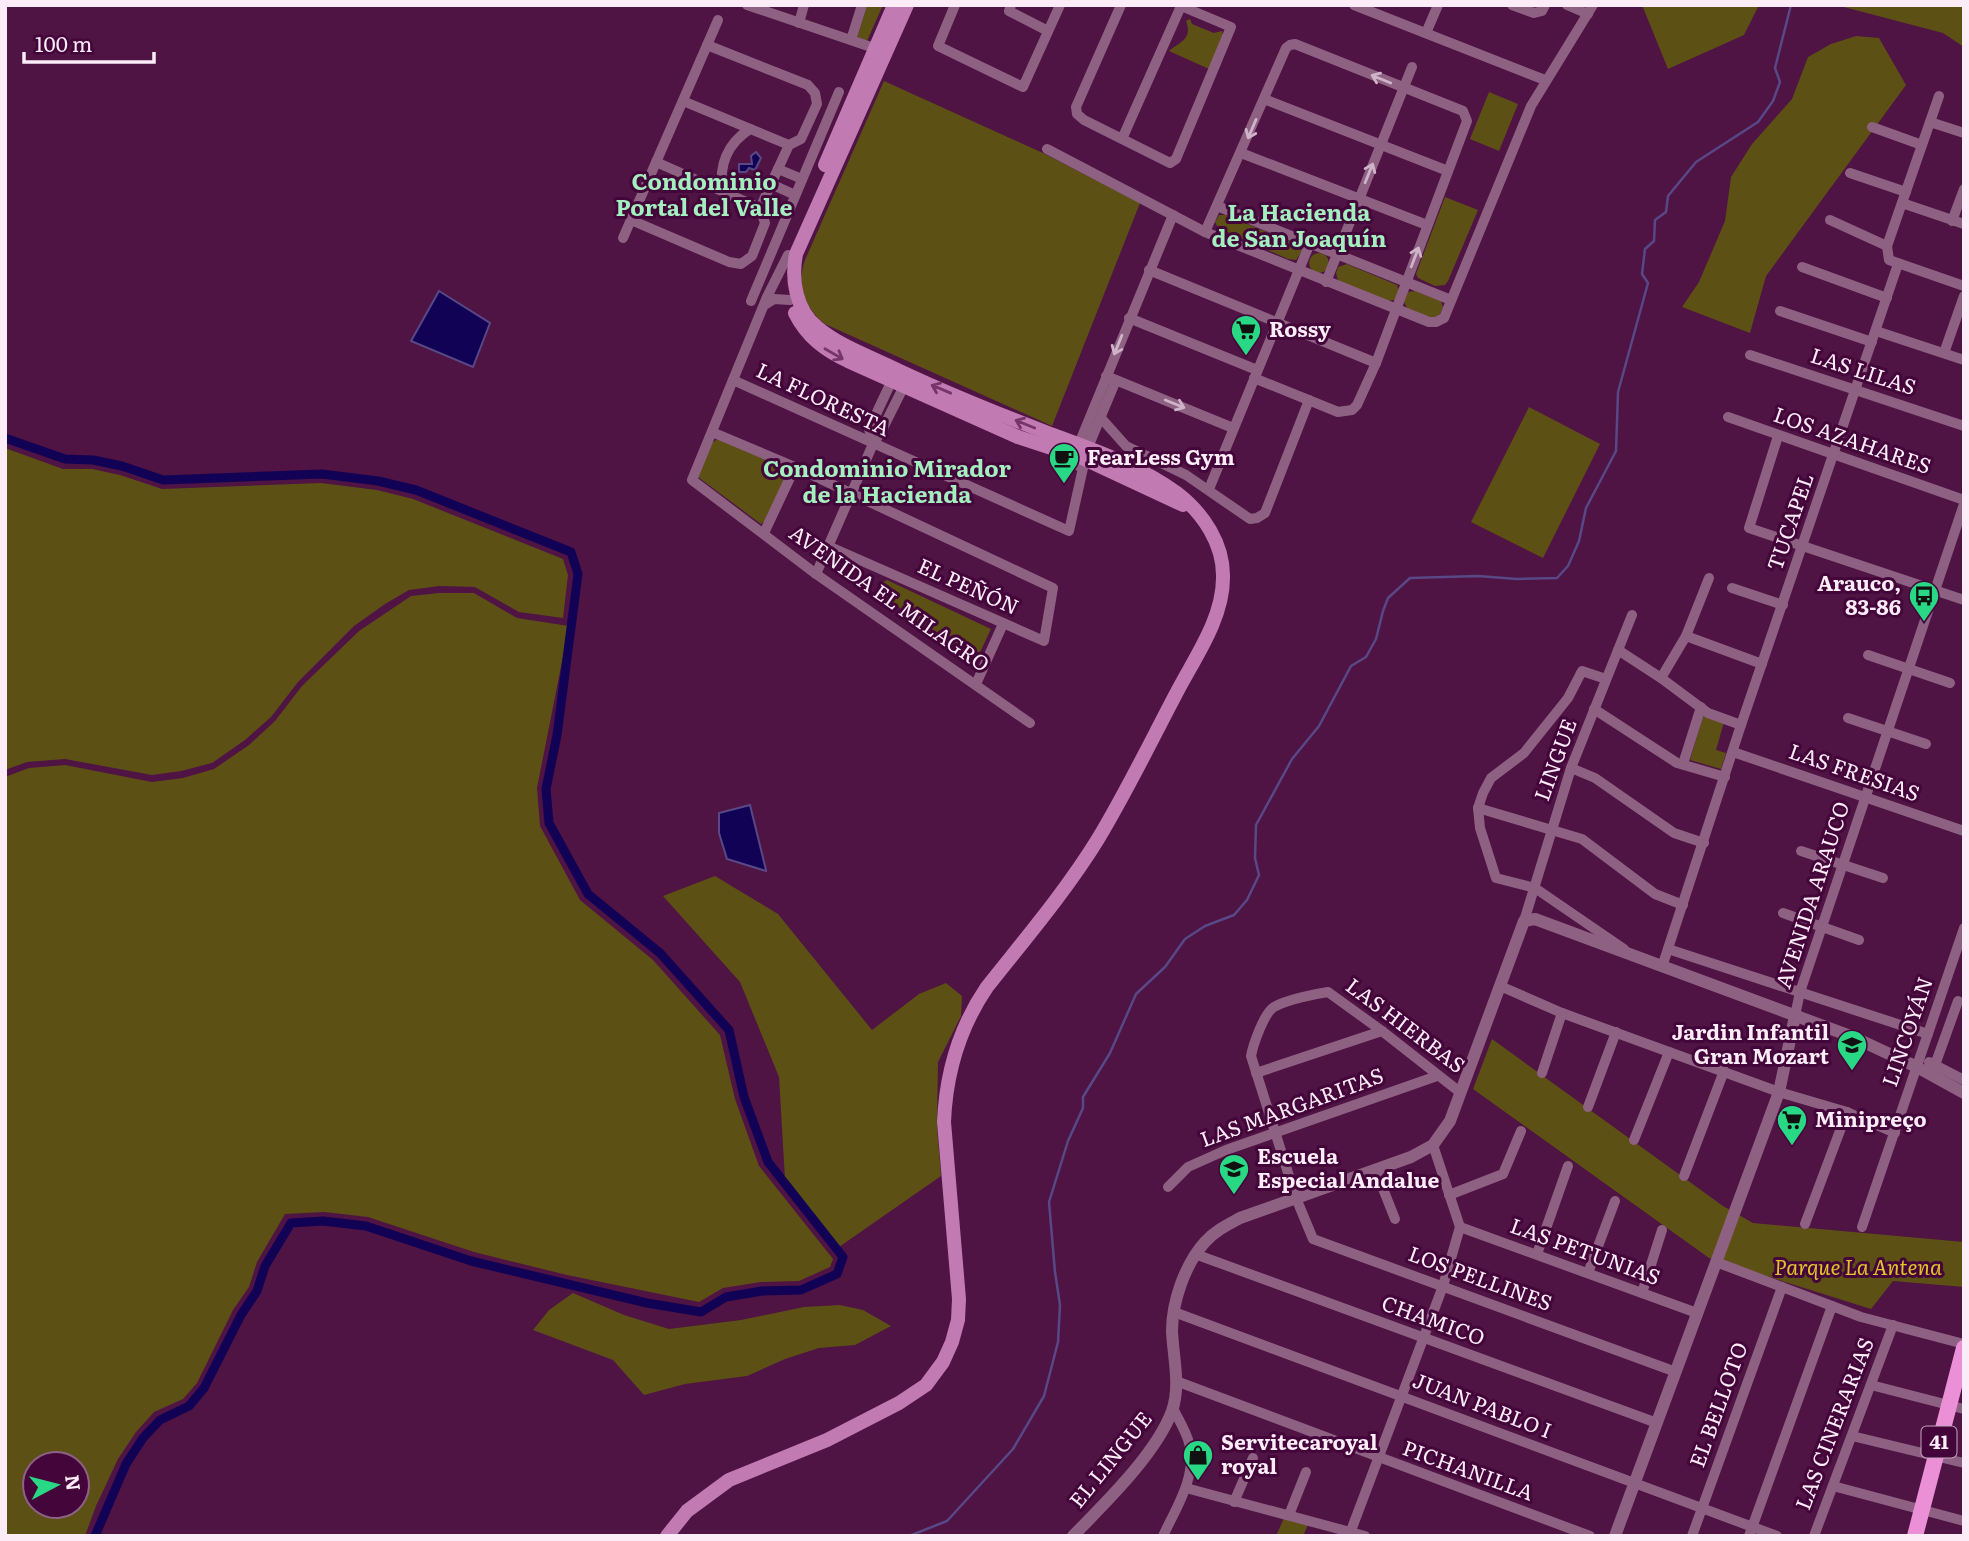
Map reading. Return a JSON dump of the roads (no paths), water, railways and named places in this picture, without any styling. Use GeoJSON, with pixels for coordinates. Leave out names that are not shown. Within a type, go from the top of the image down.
{"type":"FeatureCollection","features":[{"type":"Feature","properties":{"kind":"main road"},"geometry":{"type":"LineString","coordinates":[[881,50],[894,5]]}},
{"type":"Feature","properties":{"kind":"main road"},"geometry":{"type":"LineString","coordinates":[[667,1536],[687,1511],[730,1480],[827,1440],[899,1403],[926,1385],[943,1362],[953,1342],[960,1299],[944,1122],[945,1099],[957,1044],[975,1006],[1098,838],[1211,626],[1221,596],[1222,565],[1214,537],[1197,512],[1083,454],[822,347],[803,326],[790,300],[786,272],[788,255],[881,50],[907,5]]}},
{"type":"Feature","properties":{"kind":"main road"},"geometry":{"type":"LineString","coordinates":[[852,112],[796,254],[794,282],[803,308],[817,327],[900,379],[1018,437],[1083,454]]}},
{"type":"Feature","properties":{"kind":"main road","name":"41"},"geometry":{"type":"LineString","coordinates":[[1915,1536],[1936,1457],[1956,1407],[1964,1346]]}},
{"type":"Feature","properties":{"kind":"street"},"geometry":{"type":"LineString","coordinates":[[747,5],[881,50]]}},
{"type":"Feature","properties":{"kind":"street"},"geometry":{"type":"LineString","coordinates":[[799,23],[804,5]]}},
{"type":"Feature","properties":{"kind":"street"},"geometry":{"type":"LineString","coordinates":[[851,40],[862,5]]}},
{"type":"Feature","properties":{"kind":"street"},"geometry":{"type":"LineString","coordinates":[[955,5],[938,46],[1023,86],[1060,5]]}},
{"type":"Feature","properties":{"kind":"street"},"geometry":{"type":"LineString","coordinates":[[1011,5],[1009,11],[1048,31]]}},
{"type":"Feature","properties":{"kind":"street"},"geometry":{"type":"LineString","coordinates":[[1121,5],[1076,107],[1077,114],[1084,120],[1122,139],[1170,163],[1176,159],[1231,27],[1181,6],[1122,139]]}},
{"type":"Feature","properties":{"kind":"street"},"geometry":{"type":"LineString","coordinates":[[1354,5],[1545,80]]}},
{"type":"Feature","properties":{"kind":"street"},"geometry":{"type":"LineString","coordinates":[[1426,33],[1438,5]]}},
{"type":"Feature","properties":{"kind":"street"},"geometry":{"type":"LineString","coordinates":[[1512,5],[1534,13],[1542,11],[1545,5]]}},
{"type":"Feature","properties":{"kind":"street"},"geometry":{"type":"LineString","coordinates":[[1046,149],[1205,232],[1326,282],[1429,322],[1436,322],[1444,317],[1531,106],[1590,10],[1567,5]]}},
{"type":"Feature","properties":{"kind":"street"},"geometry":{"type":"LineString","coordinates":[[623,238],[718,20]]}},
{"type":"Feature","properties":{"kind":"street"},"geometry":{"type":"LineString","coordinates":[[1129,318],[1309,400],[1338,412],[1352,411],[1376,363],[1467,121],[1466,115],[1463,111],[1295,44],[1290,45],[1286,48],[1205,232]]}},
{"type":"Feature","properties":{"kind":"street"},"geometry":{"type":"LineString","coordinates":[[631,220],[729,262],[741,264],[752,256],[765,223],[760,208],[789,145],[801,138],[817,104],[813,90],[808,85],[707,45]]}},
{"type":"Feature","properties":{"kind":"street"},"geometry":{"type":"LineString","coordinates":[[1326,282],[1412,67]]}},
{"type":"Feature","properties":{"kind":"street"},"geometry":{"type":"LineString","coordinates":[[751,301],[839,92]]}},
{"type":"Feature","properties":{"kind":"street"},"geometry":{"type":"LineString","coordinates":[[1939,96],[1887,246],[1889,260],[1964,286]]}},
{"type":"Feature","properties":{"kind":"street"},"geometry":{"type":"LineString","coordinates":[[1264,99],[1448,171]]}},
{"type":"Feature","properties":{"kind":"street"},"geometry":{"type":"LineString","coordinates":[[683,101],[789,145]]}},
{"type":"Feature","properties":{"kind":"street"},"geometry":{"type":"LineString","coordinates":[[830,114],[852,112]]}},
{"type":"Feature","properties":{"kind":"street"},"geometry":{"type":"LineString","coordinates":[[830,114],[852,112]]}},
{"type":"Feature","properties":{"kind":"street"},"geometry":{"type":"LineString","coordinates":[[1930,122],[1964,133]]}},
{"type":"Feature","properties":{"kind":"street"},"geometry":{"type":"LineString","coordinates":[[1872,127],[1922,145]]}},
{"type":"Feature","properties":{"kind":"street"},"geometry":{"type":"LineString","coordinates":[[723,191],[722,172],[725,157],[738,138],[750,129]]}},
{"type":"Feature","properties":{"kind":"street"},"geometry":{"type":"LineString","coordinates":[[1241,153],[1427,225]]}},
{"type":"Feature","properties":{"kind":"street"},"geometry":{"type":"LineString","coordinates":[[656,162],[760,208]]}},
{"type":"Feature","properties":{"kind":"street"},"geometry":{"type":"LineString","coordinates":[[778,169],[802,179]]}},
{"type":"Feature","properties":{"kind":"street"},"geometry":{"type":"LineString","coordinates":[[1850,173],[1958,222],[1964,189]]}},
{"type":"Feature","properties":{"kind":"street"},"geometry":{"type":"LineString","coordinates":[[771,184],[795,195]]}},
{"type":"Feature","properties":{"kind":"street"},"geometry":{"type":"LineString","coordinates":[[1217,206],[1451,300]]}},
{"type":"Feature","properties":{"kind":"street"},"geometry":{"type":"LineString","coordinates":[[1083,454],[1101,418],[1129,318],[1173,215]]}},
{"type":"Feature","properties":{"kind":"street"},"geometry":{"type":"LineString","coordinates":[[1830,220],[1887,246]]}},
{"type":"Feature","properties":{"kind":"street"},"geometry":{"type":"LineString","coordinates":[[1209,489],[1310,243]]}},
{"type":"Feature","properties":{"kind":"street"},"geometry":{"type":"LineString","coordinates":[[788,255],[712,432],[851,493]]}},
{"type":"Feature","properties":{"kind":"street","name":"TUCAPEL"},"geometry":{"type":"LineString","coordinates":[[1662,967],[1741,725],[1898,264]]}},
{"type":"Feature","properties":{"kind":"street"},"geometry":{"type":"LineString","coordinates":[[1802,267],[1887,298]]}},
{"type":"Feature","properties":{"kind":"street"},"geometry":{"type":"LineString","coordinates":[[1149,270],[1376,363]]}},
{"type":"Feature","properties":{"kind":"street"},"geometry":{"type":"LineString","coordinates":[[1944,353],[1964,296]]}},
{"type":"Feature","properties":{"kind":"street"},"geometry":{"type":"LineString","coordinates":[[765,304],[774,299],[790,300]]}},
{"type":"Feature","properties":{"kind":"street"},"geometry":{"type":"LineString","coordinates":[[1780,311],[1872,342]]}},
{"type":"Feature","properties":{"kind":"street"},"geometry":{"type":"LineString","coordinates":[[1876,331],[1964,360]]}},
{"type":"Feature","properties":{"kind":"street","name":"LAS LILAS"},"geometry":{"type":"LineString","coordinates":[[1750,355],[1964,426]]}},
{"type":"Feature","properties":{"kind":"street"},"geometry":{"type":"LineString","coordinates":[[1111,378],[1233,428]]}},
{"type":"Feature","properties":{"kind":"street"},"geometry":{"type":"LineString","coordinates":[[1083,454],[1111,378]]}},
{"type":"Feature","properties":{"kind":"street"},"geometry":{"type":"LineString","coordinates":[[816,574],[873,444],[869,429],[900,379]]}},
{"type":"Feature","properties":{"kind":"street","name":"LA FLORESTA"},"geometry":{"type":"LineString","coordinates":[[733,380],[1069,531],[1083,454]]}},
{"type":"Feature","properties":{"kind":"street"},"geometry":{"type":"LineString","coordinates":[[1101,418],[1126,446],[1186,475],[1250,519],[1265,513],[1309,400]]}},
{"type":"Feature","properties":{"kind":"street","name":"LOS AZAHARES"},"geometry":{"type":"LineString","coordinates":[[1728,417],[1964,502]]}},
{"type":"Feature","properties":{"kind":"street","name":"AVENIDA EL MILAGRO"},"geometry":{"type":"LineString","coordinates":[[712,432],[692,480],[816,574],[1030,723]]}},
{"type":"Feature","properties":{"kind":"street"},"geometry":{"type":"LineString","coordinates":[[1778,436],[1749,528],[1964,600]]}},
{"type":"Feature","properties":{"kind":"street"},"geometry":{"type":"LineString","coordinates":[[764,533],[795,467]]}},
{"type":"Feature","properties":{"kind":"street","name":"EL PEÑÓN"},"geometry":{"type":"LineString","coordinates":[[828,546],[1044,641],[1053,588],[851,493]]}},
{"type":"Feature","properties":{"kind":"street","name":"AVENIDA ARAUCO"},"geometry":{"type":"LineString","coordinates":[[1615,1536],[1779,1092],[1800,992],[1964,502]]}},
{"type":"Feature","properties":{"kind":"street"},"geometry":{"type":"LineString","coordinates":[[1661,678],[1686,636],[1709,578]]}},
{"type":"Feature","properties":{"kind":"street"},"geometry":{"type":"LineString","coordinates":[[1732,588],[1783,605]]}},
{"type":"Feature","properties":{"kind":"street","name":"LINGUE"},"geometry":{"type":"LineString","coordinates":[[1433,1145],[1450,1121],[1527,920],[1571,768],[1632,615]]}},
{"type":"Feature","properties":{"kind":"street"},"geometry":{"type":"LineString","coordinates":[[976,684],[1003,624]]}},
{"type":"Feature","properties":{"kind":"street"},"geometry":{"type":"LineString","coordinates":[[1686,636],[1762,664]]}},
{"type":"Feature","properties":{"kind":"street"},"geometry":{"type":"LineString","coordinates":[[1618,650],[1708,713],[1741,725]]}},
{"type":"Feature","properties":{"kind":"street"},"geometry":{"type":"LineString","coordinates":[[1868,655],[1950,683]]}},
{"type":"Feature","properties":{"kind":"street"},"geometry":{"type":"LineString","coordinates":[[1606,679],[1583,671],[1569,698],[1524,753],[1491,778],[1478,808],[1480,828],[1496,878],[1535,888],[1635,956]]}},
{"type":"Feature","properties":{"kind":"street"},"geometry":{"type":"LineString","coordinates":[[1683,764],[1701,707]]}},
{"type":"Feature","properties":{"kind":"street"},"geometry":{"type":"LineString","coordinates":[[1594,709],[1676,763],[1725,777]]}},
{"type":"Feature","properties":{"kind":"street"},"geometry":{"type":"LineString","coordinates":[[1848,718],[1926,744]]}},
{"type":"Feature","properties":{"kind":"street","name":"LAS FRESIAS"},"geometry":{"type":"LineString","coordinates":[[1732,752],[1964,831]]}},
{"type":"Feature","properties":{"kind":"street"},"geometry":{"type":"LineString","coordinates":[[1571,768],[1595,778],[1674,834],[1704,844]]}},
{"type":"Feature","properties":{"kind":"street"},"geometry":{"type":"LineString","coordinates":[[1478,808],[1582,839],[1655,894],[1683,905]]}},
{"type":"Feature","properties":{"kind":"street"},"geometry":{"type":"LineString","coordinates":[[1801,851],[1883,878]]}},
{"type":"Feature","properties":{"kind":"street"},"geometry":{"type":"LineString","coordinates":[[1783,913],[1859,940]]}},
{"type":"Feature","properties":{"kind":"street"},"geometry":{"type":"LineString","coordinates":[[1527,920],[1535,919],[1919,1062],[1935,1065],[1964,1080]]}},
{"type":"Feature","properties":{"kind":"street","name":"LINCOYÁN"},"geometry":{"type":"LineString","coordinates":[[1862,1227],[1963,934]]}},
{"type":"Feature","properties":{"kind":"street"},"geometry":{"type":"LineString","coordinates":[[1668,948],[1928,1034]]}},
{"type":"Feature","properties":{"kind":"street"},"geometry":{"type":"LineString","coordinates":[[1500,986],[1562,1013],[1779,1092],[1847,1112],[1895,1133]]}},
{"type":"Feature","properties":{"kind":"street","name":"LAS HIERBAS"},"geometry":{"type":"LineString","coordinates":[[1256,1073],[1251,1056],[1252,1047],[1268,1013],[1275,1006],[1328,992],[1461,1093]]}},
{"type":"Feature","properties":{"kind":"street"},"geometry":{"type":"LineString","coordinates":[[1935,1065],[1958,1001]]}},
{"type":"Feature","properties":{"kind":"street"},"geometry":{"type":"LineString","coordinates":[[1542,1073],[1562,1013]]}},
{"type":"Feature","properties":{"kind":"street"},"geometry":{"type":"LineString","coordinates":[[1256,1073],[1382,1031]]}},
{"type":"Feature","properties":{"kind":"street"},"geometry":{"type":"LineString","coordinates":[[1588,1107],[1616,1032]]}},
{"type":"Feature","properties":{"kind":"street"},"geometry":{"type":"LineString","coordinates":[[1634,1140],[1669,1052]]}},
{"type":"Feature","properties":{"kind":"street"},"geometry":{"type":"LineString","coordinates":[[1919,1062],[1964,1093]]}},
{"type":"Feature","properties":{"kind":"street"},"geometry":{"type":"LineString","coordinates":[[1684,1176],[1724,1071]]}},
{"type":"Feature","properties":{"kind":"street","name":"LOS PELLINES"},"geometry":{"type":"LineString","coordinates":[[1256,1073],[1296,1198],[1313,1239],[1676,1372]]}},
{"type":"Feature","properties":{"kind":"street","name":"LAS MARGARITAS"},"geometry":{"type":"LineString","coordinates":[[1168,1187],[1188,1167],[1226,1150],[1437,1076]]}},
{"type":"Feature","properties":{"kind":"street"},"geometry":{"type":"LineString","coordinates":[[1805,1224],[1847,1112]]}},
{"type":"Feature","properties":{"kind":"street"},"geometry":{"type":"LineString","coordinates":[[1449,1195],[1503,1174],[1521,1131]]}},
{"type":"Feature","properties":{"kind":"street"},"geometry":{"type":"LineString","coordinates":[[1350,1534],[1443,1286],[1460,1227],[1433,1145]]}},
{"type":"Feature","properties":{"kind":"street","name":"EL LINGUE"},"geometry":{"type":"LineString","coordinates":[[1073,1536],[1108,1500],[1150,1449],[1173,1408],[1176,1381],[1172,1330],[1174,1312],[1195,1254],[1218,1230],[1240,1218],[1376,1171],[1412,1157],[1433,1145]]}},
{"type":"Feature","properties":{"kind":"street"},"geometry":{"type":"LineString","coordinates":[[1536,1254],[1568,1166]]}},
{"type":"Feature","properties":{"kind":"street"},"geometry":{"type":"LineString","coordinates":[[1376,1171],[1395,1219]]}},
{"type":"Feature","properties":{"kind":"street"},"geometry":{"type":"LineString","coordinates":[[1588,1273],[1615,1201]]}},
{"type":"Feature","properties":{"kind":"street","name":"LAS PETUNIAS"},"geometry":{"type":"LineString","coordinates":[[1460,1227],[1697,1313]]}},
{"type":"Feature","properties":{"kind":"street"},"geometry":{"type":"LineString","coordinates":[[1642,1293],[1662,1230]]}},
{"type":"Feature","properties":{"kind":"street","name":"CHAMICO"},"geometry":{"type":"LineString","coordinates":[[1195,1254],[1657,1423]]}},
{"type":"Feature","properties":{"kind":"street"},"geometry":{"type":"LineString","coordinates":[[1716,1262],[1832,1306],[1964,1346]]}},
{"type":"Feature","properties":{"kind":"street","name":"EL BELLOTO"},"geometry":{"type":"LineString","coordinates":[[1692,1536],[1782,1287]]}},
{"type":"Feature","properties":{"kind":"street"},"geometry":{"type":"LineString","coordinates":[[1751,1532],[1832,1306]]}},
{"type":"Feature","properties":{"kind":"street","name":"JUAN PABLO I"},"geometry":{"type":"LineString","coordinates":[[1174,1312],[1702,1508],[1751,1532],[1777,1536]]}},
{"type":"Feature","properties":{"kind":"street","name":"LAS CINERARIAS"},"geometry":{"type":"LineString","coordinates":[[1814,1536],[1893,1325]]}},
{"type":"Feature","properties":{"kind":"street","name":"PICHANILLA"},"geometry":{"type":"LineString","coordinates":[[1176,1381],[1590,1536]]}},
{"type":"Feature","properties":{"kind":"street"},"geometry":{"type":"LineString","coordinates":[[1871,1385],[1956,1407]]}},
{"type":"Feature","properties":{"kind":"street"},"geometry":{"type":"LineString","coordinates":[[1163,1536],[1186,1488],[1192,1460],[1189,1442],[1173,1408]]}},
{"type":"Feature","properties":{"kind":"street"},"geometry":{"type":"LineString","coordinates":[[1852,1436],[1964,1463]]}},
{"type":"Feature","properties":{"kind":"street"},"geometry":{"type":"LineString","coordinates":[[1234,1502],[1252,1458]]}},
{"type":"Feature","properties":{"kind":"street"},"geometry":{"type":"LineString","coordinates":[[1289,1515],[1306,1472]]}},
{"type":"Feature","properties":{"kind":"street"},"geometry":{"type":"LineString","coordinates":[[1833,1486],[1964,1521]]}},
{"type":"Feature","properties":{"kind":"street"},"geometry":{"type":"LineString","coordinates":[[1186,1488],[1365,1536]]}},
{"type":"Feature","properties":{"kind":"waterway"},"geometry":{"type":"LineString","coordinates":[[909,1536],[947,1521],[1013,1449],[1044,1396],[1058,1342],[1060,1305],[1049,1202],[1068,1141],[1083,1108],[1083,1097],[1110,1053],[1136,994],[1165,967],[1185,939],[1205,926],[1234,915],[1247,900],[1259,875],[1255,858],[1256,825],[1292,759],[1319,726],[1351,666],[1366,657],[1376,639],[1388,598],[1410,578],[1557,578],[1568,566],[1579,541],[1586,508],[1616,451],[1618,392],[1648,283],[1642,274],[1645,249],[1654,241],[1655,220],[1666,212],[1668,196],[1696,162],[1758,122],[1773,101],[1780,82],[1775,68],[1791,5]]}},
{"type":"Feature","properties":{"kind":"waterway"},"geometry":{"type":"LineString","coordinates":[[5,438],[65,459],[93,460],[122,466],[163,480],[322,474],[378,481],[416,490],[571,552],[578,574],[557,735],[546,789],[549,823],[588,894],[660,953],[729,1030],[744,1097],[768,1162],[843,1257],[837,1274],[801,1290],[762,1291],[726,1297],[701,1312],[647,1303],[471,1261],[366,1226],[323,1221],[291,1223],[265,1266],[257,1291],[241,1315],[204,1388],[189,1406],[160,1420],[143,1438],[126,1464],[95,1536]]}},
{"type":"Feature","properties":{"kind":"place","name":"Rossy"},"geometry":{"type":"Point","coordinates":[1246,357]}},
{"type":"Feature","properties":{"kind":"place","name":"FearLess Gym"},"geometry":{"type":"Point","coordinates":[1064,485]}},
{"type":"Feature","properties":{"kind":"place","name":"Arauco, 83-86"},"geometry":{"type":"Point","coordinates":[1924,623]}},
{"type":"Feature","properties":{"kind":"place","name":"Jardin Infantil Gran Mozart"},"geometry":{"type":"Point","coordinates":[1852,1072]}},
{"type":"Feature","properties":{"kind":"place","name":"Minipreço"},"geometry":{"type":"Point","coordinates":[1792,1147]}},
{"type":"Feature","properties":{"kind":"place","name":"Escuela Especial Andalue"},"geometry":{"type":"Point","coordinates":[1234,1196]}},
{"type":"Feature","properties":{"kind":"place","name":"Servitecaroyal royal"},"geometry":{"type":"Point","coordinates":[1198,1482]}},
{"type":"Feature","properties":{"kind":"district","name":"Condominio Portal del Valle"},"geometry":{"type":"Point","coordinates":[704,195]}},
{"type":"Feature","properties":{"kind":"district","name":"La Hacienda de San Joaquín"},"geometry":{"type":"Point","coordinates":[1299,226]}},
{"type":"Feature","properties":{"kind":"district","name":"Condominio Mirador de la Hacienda"},"geometry":{"type":"Point","coordinates":[887,482]}},
{"type":"Feature","properties":{"kind":"park label","name":"Parque La Antena"},"geometry":{"type":"Point","coordinates":[1858,1268]}}]}
